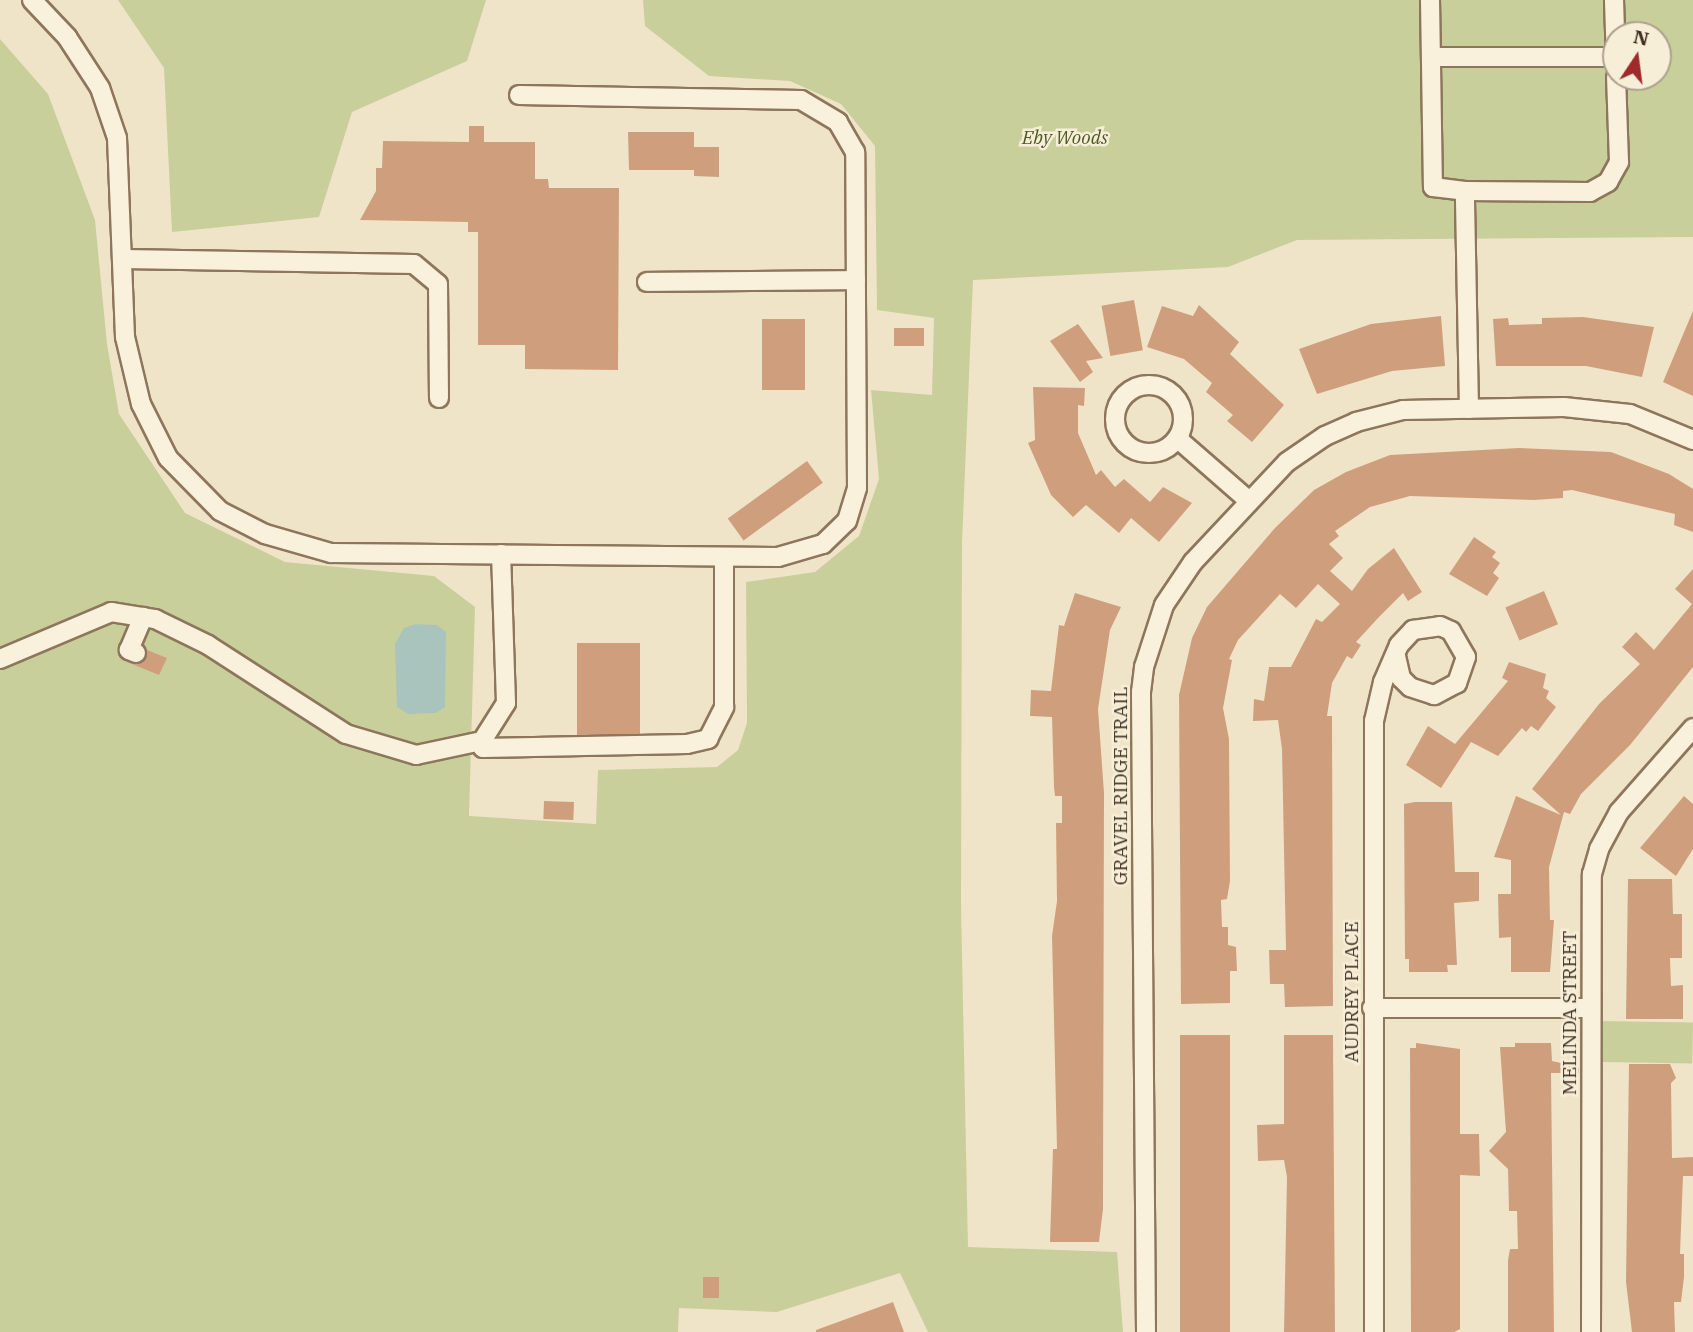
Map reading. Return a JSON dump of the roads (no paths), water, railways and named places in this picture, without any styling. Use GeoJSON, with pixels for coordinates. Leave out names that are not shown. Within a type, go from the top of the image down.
{"type":"FeatureCollection","features":[{"type":"Feature","properties":{"kind":"street"},"geometry":{"type":"LineString","coordinates":[[32,0],[67,37],[100,88],[117,138],[124,259],[125,337],[141,404],[167,458],[220,511],[265,534],[331,553],[724,556],[789,554],[822,544],[847,521],[857,488],[855,152],[838,122],[801,100],[519,96]]}},
{"type":"Feature","properties":{"kind":"street"},"geometry":{"type":"LineString","coordinates":[[1430,0],[1433,187],[1465,191],[1590,192],[1608,182],[1619,162],[1616,91]]}},
{"type":"Feature","properties":{"kind":"street"},"geometry":{"type":"LineString","coordinates":[[1614,0],[1615,21]]}},
{"type":"Feature","properties":{"kind":"street"},"geometry":{"type":"LineString","coordinates":[[1431,57],[1602,57]]}},
{"type":"Feature","properties":{"kind":"street"},"geometry":{"type":"LineString","coordinates":[[1465,191],[1469,409]]}},
{"type":"Feature","properties":{"kind":"street"},"geometry":{"type":"LineString","coordinates":[[124,259],[414,264],[438,284],[439,398]]}},
{"type":"Feature","properties":{"kind":"street"},"geometry":{"type":"LineString","coordinates":[[647,282],[856,280]]}},
{"type":"Feature","properties":{"kind":"street","name":"GRAVEL RIDGE TRAIL"},"geometry":{"type":"LineString","coordinates":[[1146,1332],[1141,692],[1144,667],[1164,605],[1193,562],[1248,500],[1287,462],[1325,436],[1356,422],[1403,410],[1596,409],[1630,414],[1693,440]]}},
{"type":"Feature","properties":{"kind":"street"},"geometry":{"type":"LineString","coordinates":[[1178,439],[1248,500]]}},
{"type":"Feature","properties":{"kind":"street"},"geometry":{"type":"LineString","coordinates":[[0,659],[111,612],[143,617],[208,645],[346,734],[416,755],[481,741],[506,703],[501,554]]}},
{"type":"Feature","properties":{"kind":"street"},"geometry":{"type":"LineString","coordinates":[[481,741],[483,748],[687,744],[708,739],[724,706],[724,556]]}},
{"type":"Feature","properties":{"kind":"street"},"geometry":{"type":"LineString","coordinates":[[136,653],[129,650],[143,617]]}},
{"type":"Feature","properties":{"kind":"street","name":"AUDREY PLACE"},"geometry":{"type":"LineString","coordinates":[[1374,1332],[1374,721],[1383,681],[1396,656]]}},
{"type":"Feature","properties":{"kind":"street","name":"MELINDA STREET"},"geometry":{"type":"LineString","coordinates":[[1591,1332],[1592,874],[1599,849],[1619,812],[1693,728]]}},
{"type":"Feature","properties":{"kind":"street"},"geometry":{"type":"LineString","coordinates":[[1372,1008],[1590,1008]]}},
{"type":"Feature","properties":{"kind":"water"},"geometry":{"type":"Polygon","coordinates":[[[416,624],[437,625],[446,632],[445,707],[436,713],[408,714],[397,707],[395,644],[404,628],[416,624]]]}},
{"type":"Feature","properties":{"kind":"park label","name":"Eby Woods"},"geometry":{"type":"Point","coordinates":[1065,138]}}]}
